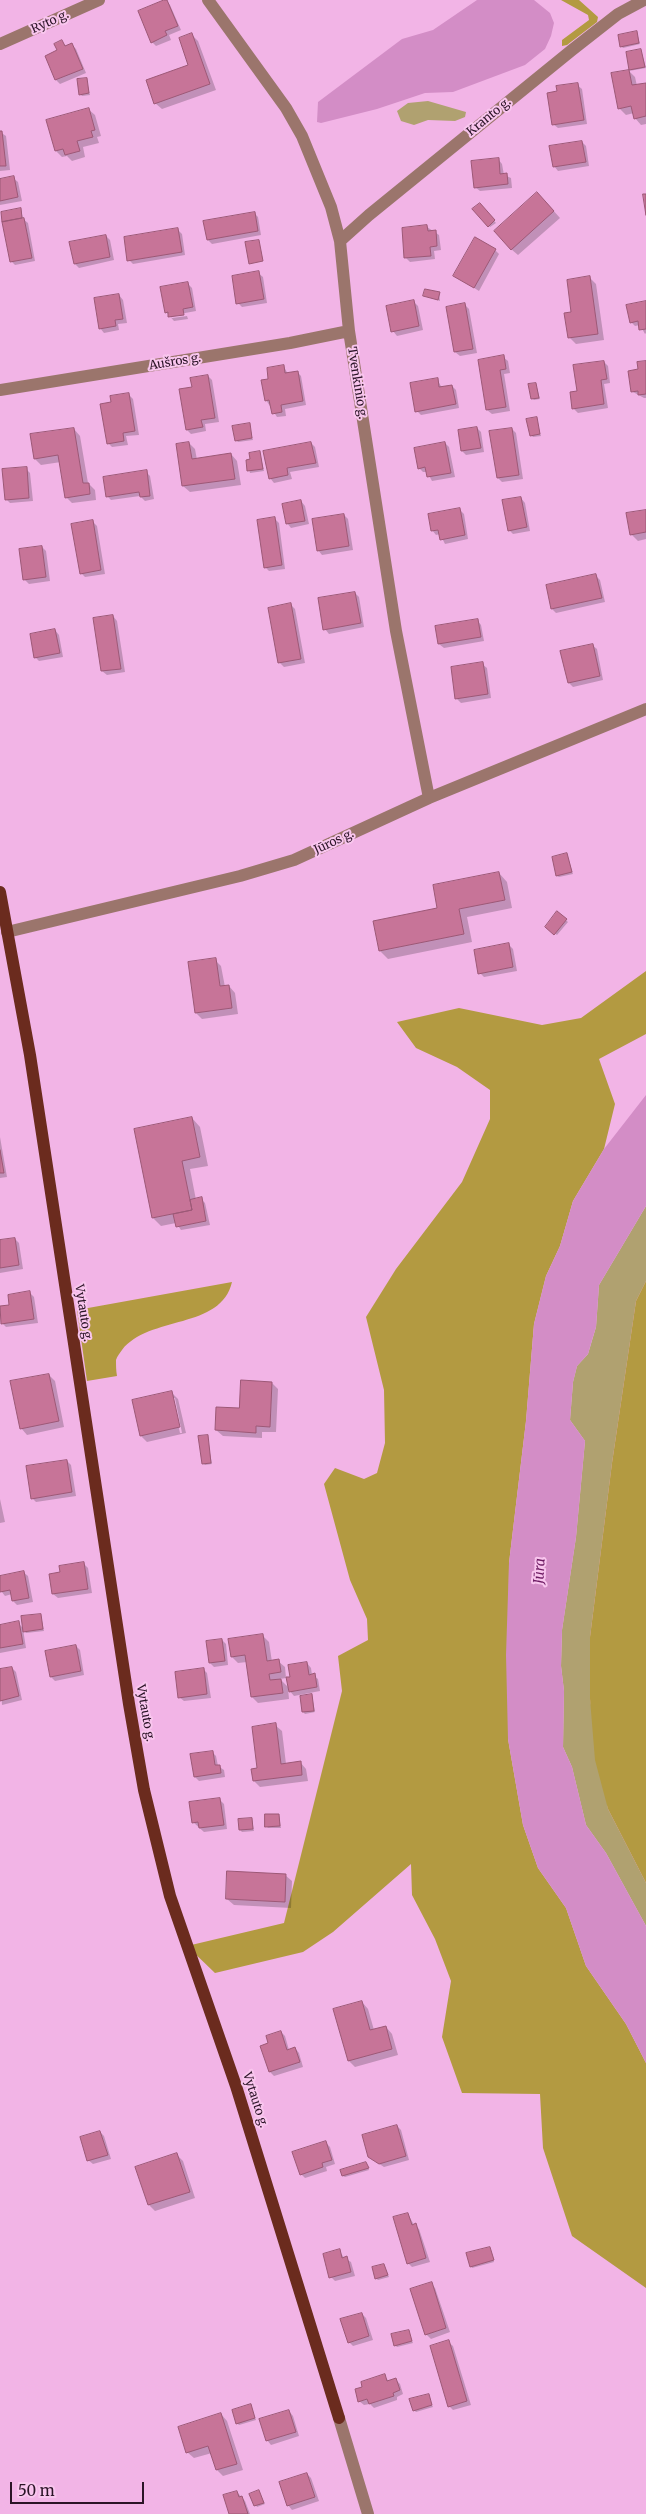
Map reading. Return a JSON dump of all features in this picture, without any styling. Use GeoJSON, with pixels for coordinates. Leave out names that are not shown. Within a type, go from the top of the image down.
{"type":"FeatureCollection","features":[{"type":"Feature","properties":{"kind":"main road","name":"Vytauto g."},"geometry":{"type":"LineString","coordinates":[[0,892],[30,1055],[128,1704],[144,1790],[170,1896],[236,2086],[339,2418]]}},
{"type":"Feature","properties":{"kind":"street","name":"Ryto g."},"geometry":{"type":"LineString","coordinates":[[0,44],[99,0]]}},
{"type":"Feature","properties":{"kind":"street","name":"Tvenkinio g."},"geometry":{"type":"LineString","coordinates":[[208,0],[286,108],[302,136],[331,207],[340,241],[349,331],[396,631],[429,798]]}},
{"type":"Feature","properties":{"kind":"street","name":"Kranto g."},"geometry":{"type":"LineString","coordinates":[[340,241],[369,215],[572,50],[618,14],[644,0]]}},
{"type":"Feature","properties":{"kind":"street","name":"Aušros g."},"geometry":{"type":"LineString","coordinates":[[0,390],[290,343],[349,331]]}},
{"type":"Feature","properties":{"kind":"street","name":"Jūros g."},"geometry":{"type":"LineString","coordinates":[[7,932],[268,869],[309,854],[429,798],[646,709]]}},
{"type":"Feature","properties":{"kind":"street","name":"Vytauto g."},"geometry":{"type":"LineString","coordinates":[[339,2418],[368,2514]]}},
{"type":"Feature","properties":{"kind":"shaded area"},"geometry":{"type":"Polygon","coordinates":[[[561,0],[579,0],[598,17],[597,22],[567,45],[562,46],[562,40],[589,20],[588,15],[561,0]]]}},
{"type":"Feature","properties":{"kind":"shaded area"},"geometry":{"type":"Polygon","coordinates":[[[428,101],[466,112],[465,117],[455,121],[428,120],[414,125],[401,121],[397,111],[408,103],[428,101]]]}},
{"type":"Feature","properties":{"kind":"shaded area"},"geometry":{"type":"Polygon","coordinates":[[[646,971],[646,1034],[599,1059],[615,1104],[604,1149],[573,1201],[560,1246],[546,1276],[534,1324],[526,1421],[509,1563],[508,1739],[523,1825],[538,1868],[566,1908],[586,1966],[626,2024],[646,2063],[646,2288],[572,2236],[543,2148],[540,2094],[462,2093],[442,2037],[451,1981],[435,1939],[412,1895],[411,1864],[333,1932],[303,1952],[215,1973],[187,1946],[284,1923],[342,1691],[338,1656],[368,1640],[367,1619],[350,1580],[324,1484],[335,1468],[364,1479],[377,1473],[385,1443],[384,1390],[366,1317],[396,1269],[462,1182],[490,1119],[490,1090],[457,1067],[416,1048],[397,1022],[459,1008],[542,1025],[581,1018],[646,971]]]}},
{"type":"Feature","properties":{"kind":"shaded area"},"geometry":{"type":"Polygon","coordinates":[[[646,1206],[646,1281],[636,1301],[612,1463],[590,1637],[590,1699],[608,1809],[646,1883],[646,1926],[606,1853],[586,1825],[572,1767],[563,1747],[564,1691],[561,1666],[562,1630],[576,1537],[585,1441],[570,1420],[573,1382],[577,1366],[588,1354],[596,1327],[599,1285],[646,1206]]]}},
{"type":"Feature","properties":{"kind":"shaded area"},"geometry":{"type":"Polygon","coordinates":[[[646,1281],[646,1883],[608,1809],[595,1760],[590,1699],[590,1637],[612,1463],[636,1301],[646,1281]]]}},
{"type":"Feature","properties":{"kind":"shaded area"},"geometry":{"type":"Polygon","coordinates":[[[232,1282],[225,1297],[214,1308],[199,1315],[149,1331],[134,1339],[117,1357],[117,1376],[87,1381],[77,1310],[232,1282]]]}},
{"type":"Feature","properties":{"kind":"water"},"geometry":{"type":"Polygon","coordinates":[[[477,0],[534,0],[550,13],[554,23],[545,49],[525,65],[453,92],[425,93],[377,109],[321,123],[317,122],[318,102],[402,39],[433,30],[477,0]]]}},
{"type":"Feature","properties":{"kind":"water","name":"Jūra"},"geometry":{"type":"Polygon","coordinates":[[[646,1095],[646,1206],[599,1285],[596,1327],[588,1354],[577,1366],[573,1382],[570,1420],[585,1441],[576,1537],[562,1630],[561,1666],[564,1691],[563,1747],[572,1767],[586,1825],[606,1853],[646,1926],[646,2063],[626,2024],[586,1966],[566,1908],[538,1868],[523,1825],[508,1739],[506,1655],[509,1563],[526,1421],[534,1324],[546,1276],[560,1246],[573,1201],[604,1149],[646,1095]]]}},
{"type":"Feature","properties":{"kind":"building"},"geometry":{"type":"Polygon","coordinates":[[[167,0],[178,26],[165,31],[167,35],[151,43],[138,11],[167,0]]]}},
{"type":"Feature","properties":{"kind":"building"},"geometry":{"type":"Polygon","coordinates":[[[637,31],[639,43],[620,47],[618,35],[637,31]]]}},
{"type":"Feature","properties":{"kind":"building"},"geometry":{"type":"Polygon","coordinates":[[[192,33],[210,84],[154,104],[146,80],[188,65],[179,38],[192,33]]]}},
{"type":"Feature","properties":{"kind":"building"},"geometry":{"type":"Polygon","coordinates":[[[62,40],[65,46],[72,43],[83,69],[55,80],[45,56],[57,50],[54,44],[62,40]]]}},
{"type":"Feature","properties":{"kind":"building"},"geometry":{"type":"Polygon","coordinates":[[[641,49],[645,67],[629,70],[626,52],[641,49]]]}},
{"type":"Feature","properties":{"kind":"building"},"geometry":{"type":"Polygon","coordinates":[[[629,70],[632,85],[646,83],[646,116],[634,119],[631,106],[618,109],[611,73],[629,70]]]}},
{"type":"Feature","properties":{"kind":"building"},"geometry":{"type":"Polygon","coordinates":[[[87,78],[89,93],[79,95],[77,79],[87,78]]]}},
{"type":"Feature","properties":{"kind":"building"},"geometry":{"type":"Polygon","coordinates":[[[578,83],[584,120],[552,125],[547,93],[557,91],[556,86],[578,83]]]}},
{"type":"Feature","properties":{"kind":"building"},"geometry":{"type":"Polygon","coordinates":[[[89,108],[95,130],[91,131],[93,137],[77,141],[80,151],[65,155],[63,149],[55,151],[46,120],[89,108]]]}},
{"type":"Feature","properties":{"kind":"building"},"geometry":{"type":"Polygon","coordinates":[[[0,131],[2,131],[6,166],[0,166],[0,131]]]}},
{"type":"Feature","properties":{"kind":"building"},"geometry":{"type":"Polygon","coordinates":[[[582,141],[586,162],[553,167],[549,146],[582,141]]]}},
{"type":"Feature","properties":{"kind":"building"},"geometry":{"type":"Polygon","coordinates":[[[499,158],[500,174],[507,173],[508,184],[474,188],[471,161],[499,158]]]}},
{"type":"Feature","properties":{"kind":"building"},"geometry":{"type":"Polygon","coordinates":[[[14,176],[18,197],[0,201],[0,179],[14,176]]]}},
{"type":"Feature","properties":{"kind":"building"},"geometry":{"type":"Polygon","coordinates":[[[537,192],[554,211],[511,250],[494,231],[537,192]]]}},
{"type":"Feature","properties":{"kind":"building"},"geometry":{"type":"Polygon","coordinates":[[[643,194],[646,194],[646,215],[643,194]]]}},
{"type":"Feature","properties":{"kind":"building"},"geometry":{"type":"Polygon","coordinates":[[[480,203],[495,220],[488,227],[472,209],[480,203]]]}},
{"type":"Feature","properties":{"kind":"building"},"geometry":{"type":"Polygon","coordinates":[[[21,208],[22,218],[2,222],[1,212],[21,208]]]}},
{"type":"Feature","properties":{"kind":"building"},"geometry":{"type":"Polygon","coordinates":[[[255,212],[258,231],[207,240],[203,221],[255,212]]]}},
{"type":"Feature","properties":{"kind":"building"},"geometry":{"type":"Polygon","coordinates":[[[24,218],[32,258],[10,262],[2,222],[24,218]]]}},
{"type":"Feature","properties":{"kind":"building"},"geometry":{"type":"Polygon","coordinates":[[[427,225],[428,231],[436,230],[437,246],[430,247],[431,256],[404,258],[402,228],[427,225]]]}},
{"type":"Feature","properties":{"kind":"building"},"geometry":{"type":"Polygon","coordinates":[[[178,228],[182,252],[127,261],[124,237],[178,228]]]}},
{"type":"Feature","properties":{"kind":"building"},"geometry":{"type":"Polygon","coordinates":[[[106,235],[110,257],[74,264],[69,242],[106,235]]]}},
{"type":"Feature","properties":{"kind":"building"},"geometry":{"type":"Polygon","coordinates":[[[475,237],[496,249],[474,288],[453,276],[475,237]]]}},
{"type":"Feature","properties":{"kind":"building"},"geometry":{"type":"Polygon","coordinates":[[[259,240],[263,261],[249,264],[245,242],[259,240]]]}},
{"type":"Feature","properties":{"kind":"building"},"geometry":{"type":"Polygon","coordinates":[[[259,271],[264,299],[236,304],[232,276],[259,271]]]}},
{"type":"Feature","properties":{"kind":"building"},"geometry":{"type":"Polygon","coordinates":[[[590,276],[598,334],[568,338],[564,313],[571,312],[567,280],[590,276]]]}},
{"type":"Feature","properties":{"kind":"building"},"geometry":{"type":"Polygon","coordinates":[[[188,282],[193,307],[183,309],[184,315],[168,317],[168,312],[165,313],[160,287],[188,282]]]}},
{"type":"Feature","properties":{"kind":"building"},"geometry":{"type":"Polygon","coordinates":[[[425,289],[440,292],[438,300],[423,296],[425,289]]]}},
{"type":"Feature","properties":{"kind":"building"},"geometry":{"type":"Polygon","coordinates":[[[119,294],[123,319],[115,320],[116,326],[99,329],[94,298],[119,294]]]}},
{"type":"Feature","properties":{"kind":"building"},"geometry":{"type":"Polygon","coordinates":[[[414,300],[419,326],[391,332],[386,306],[414,300]]]}},
{"type":"Feature","properties":{"kind":"building"},"geometry":{"type":"Polygon","coordinates":[[[646,301],[646,329],[639,330],[638,321],[630,323],[626,305],[646,301]]]}},
{"type":"Feature","properties":{"kind":"building"},"geometry":{"type":"Polygon","coordinates":[[[465,303],[473,349],[454,352],[446,307],[465,303]]]}},
{"type":"Feature","properties":{"kind":"building"},"geometry":{"type":"Polygon","coordinates":[[[504,355],[506,369],[500,370],[506,407],[486,410],[478,360],[504,355]]]}},
{"type":"Feature","properties":{"kind":"building"},"geometry":{"type":"Polygon","coordinates":[[[604,361],[607,379],[601,380],[604,404],[572,409],[570,392],[577,391],[573,365],[604,361]]]}},
{"type":"Feature","properties":{"kind":"building"},"geometry":{"type":"Polygon","coordinates":[[[646,361],[646,394],[638,395],[638,391],[631,392],[628,371],[638,369],[637,362],[646,361]]]}},
{"type":"Feature","properties":{"kind":"building"},"geometry":{"type":"Polygon","coordinates":[[[284,365],[285,373],[298,371],[303,401],[281,405],[282,412],[272,414],[269,400],[265,401],[261,380],[268,379],[267,368],[284,365]]]}},
{"type":"Feature","properties":{"kind":"building"},"geometry":{"type":"Polygon","coordinates":[[[208,375],[215,418],[201,420],[203,427],[186,430],[179,389],[192,387],[190,378],[208,375]]]}},
{"type":"Feature","properties":{"kind":"building"},"geometry":{"type":"Polygon","coordinates":[[[438,378],[439,387],[452,385],[456,404],[415,412],[410,383],[438,378]]]}},
{"type":"Feature","properties":{"kind":"building"},"geometry":{"type":"Polygon","coordinates":[[[536,383],[539,398],[531,399],[528,384],[536,383]]]}},
{"type":"Feature","properties":{"kind":"building"},"geometry":{"type":"Polygon","coordinates":[[[129,393],[135,431],[123,433],[124,441],[107,444],[100,404],[111,402],[110,396],[129,393]]]}},
{"type":"Feature","properties":{"kind":"building"},"geometry":{"type":"Polygon","coordinates":[[[537,417],[540,434],[530,436],[526,419],[537,417]]]}},
{"type":"Feature","properties":{"kind":"building"},"geometry":{"type":"Polygon","coordinates":[[[250,423],[252,438],[235,441],[232,426],[250,423]]]}},
{"type":"Feature","properties":{"kind":"building"},"geometry":{"type":"Polygon","coordinates":[[[477,427],[481,448],[461,451],[458,430],[477,427]]]}},
{"type":"Feature","properties":{"kind":"building"},"geometry":{"type":"Polygon","coordinates":[[[74,428],[83,483],[89,483],[90,494],[65,498],[58,455],[34,459],[30,434],[74,428]]]}},
{"type":"Feature","properties":{"kind":"building"},"geometry":{"type":"Polygon","coordinates":[[[512,428],[519,475],[497,478],[489,431],[512,428]]]}},
{"type":"Feature","properties":{"kind":"building"},"geometry":{"type":"Polygon","coordinates":[[[189,442],[192,459],[231,453],[235,479],[182,486],[176,444],[189,442]]]}},
{"type":"Feature","properties":{"kind":"building"},"geometry":{"type":"Polygon","coordinates":[[[311,442],[316,463],[287,468],[288,475],[269,479],[263,451],[311,442]]]}},
{"type":"Feature","properties":{"kind":"building"},"geometry":{"type":"Polygon","coordinates":[[[445,442],[451,473],[427,477],[425,467],[418,469],[414,448],[445,442]]]}},
{"type":"Feature","properties":{"kind":"building"},"geometry":{"type":"Polygon","coordinates":[[[260,451],[263,469],[247,471],[246,460],[250,459],[249,453],[260,451]]]}},
{"type":"Feature","properties":{"kind":"building"},"geometry":{"type":"Polygon","coordinates":[[[27,467],[29,498],[5,500],[2,469],[27,467]]]}},
{"type":"Feature","properties":{"kind":"building"},"geometry":{"type":"Polygon","coordinates":[[[147,470],[150,496],[140,497],[139,492],[106,497],[103,477],[147,470]]]}},
{"type":"Feature","properties":{"kind":"building"},"geometry":{"type":"Polygon","coordinates":[[[521,497],[527,527],[508,531],[502,500],[521,497]]]}},
{"type":"Feature","properties":{"kind":"building"},"geometry":{"type":"Polygon","coordinates":[[[301,500],[305,521],[286,524],[282,504],[301,500]]]}},
{"type":"Feature","properties":{"kind":"building"},"geometry":{"type":"Polygon","coordinates":[[[460,508],[465,535],[440,540],[438,530],[431,531],[428,514],[460,508]]]}},
{"type":"Feature","properties":{"kind":"building"},"geometry":{"type":"Polygon","coordinates":[[[646,510],[646,532],[630,535],[626,513],[646,510]]]}},
{"type":"Feature","properties":{"kind":"building"},"geometry":{"type":"Polygon","coordinates":[[[344,514],[349,546],[317,551],[312,519],[344,514]]]}},
{"type":"Feature","properties":{"kind":"building"},"geometry":{"type":"Polygon","coordinates":[[[275,517],[282,565],[264,568],[257,520],[275,517]]]}},
{"type":"Feature","properties":{"kind":"building"},"geometry":{"type":"Polygon","coordinates":[[[93,520],[101,570],[80,574],[71,524],[93,520]]]}},
{"type":"Feature","properties":{"kind":"building"},"geometry":{"type":"Polygon","coordinates":[[[42,546],[46,577],[23,580],[19,549],[42,546]]]}},
{"type":"Feature","properties":{"kind":"building"},"geometry":{"type":"Polygon","coordinates":[[[596,574],[602,598],[551,609],[546,585],[596,574]]]}},
{"type":"Feature","properties":{"kind":"building"},"geometry":{"type":"Polygon","coordinates":[[[355,592],[361,623],[323,630],[318,598],[355,592]]]}},
{"type":"Feature","properties":{"kind":"building"},"geometry":{"type":"Polygon","coordinates":[[[291,603],[301,659],[278,663],[268,608],[291,603]]]}},
{"type":"Feature","properties":{"kind":"building"},"geometry":{"type":"Polygon","coordinates":[[[113,615],[121,669],[101,671],[93,618],[113,615]]]}},
{"type":"Feature","properties":{"kind":"building"},"geometry":{"type":"Polygon","coordinates":[[[478,619],[481,637],[438,644],[435,626],[478,619]]]}},
{"type":"Feature","properties":{"kind":"building"},"geometry":{"type":"Polygon","coordinates":[[[55,629],[60,653],[34,658],[30,634],[55,629]]]}},
{"type":"Feature","properties":{"kind":"building"},"geometry":{"type":"Polygon","coordinates":[[[593,644],[600,676],[568,683],[560,651],[593,644]]]}},
{"type":"Feature","properties":{"kind":"building"},"geometry":{"type":"Polygon","coordinates":[[[483,662],[488,694],[455,699],[451,667],[483,662]]]}},
{"type":"Feature","properties":{"kind":"building"},"geometry":{"type":"Polygon","coordinates":[[[567,853],[572,872],[556,876],[552,857],[567,853]]]}},
{"type":"Feature","properties":{"kind":"building"},"geometry":{"type":"Polygon","coordinates":[[[499,872],[505,900],[459,909],[464,934],[379,951],[373,921],[437,908],[433,885],[499,872]]]}},
{"type":"Feature","properties":{"kind":"building"},"geometry":{"type":"Polygon","coordinates":[[[557,911],[567,919],[554,935],[545,927],[557,911]]]}},
{"type":"Feature","properties":{"kind":"building"},"geometry":{"type":"Polygon","coordinates":[[[509,943],[513,967],[478,974],[474,950],[509,943]]]}},
{"type":"Feature","properties":{"kind":"building"},"geometry":{"type":"Polygon","coordinates":[[[216,958],[220,986],[229,985],[232,1008],[195,1013],[188,962],[216,958]]]}},
{"type":"Feature","properties":{"kind":"building"},"geometry":{"type":"Polygon","coordinates":[[[192,1117],[200,1157],[182,1161],[192,1210],[152,1218],[134,1129],[192,1117]]]}},
{"type":"Feature","properties":{"kind":"building"},"geometry":{"type":"Polygon","coordinates":[[[0,1150],[4,1173],[0,1173],[0,1150]]]}},
{"type":"Feature","properties":{"kind":"building"},"geometry":{"type":"Polygon","coordinates":[[[202,1197],[206,1221],[176,1227],[173,1214],[192,1210],[190,1200],[202,1197]]]}},
{"type":"Feature","properties":{"kind":"building"},"geometry":{"type":"Polygon","coordinates":[[[15,1238],[19,1265],[0,1268],[0,1240],[15,1238]]]}},
{"type":"Feature","properties":{"kind":"building"},"geometry":{"type":"Polygon","coordinates":[[[30,1291],[34,1319],[1,1324],[0,1306],[9,1305],[8,1295],[30,1291]]]}},
{"type":"Feature","properties":{"kind":"building"},"geometry":{"type":"Polygon","coordinates":[[[49,1374],[59,1421],[20,1429],[10,1381],[49,1374]]]}},
{"type":"Feature","properties":{"kind":"building"},"geometry":{"type":"Polygon","coordinates":[[[241,1380],[272,1382],[270,1427],[256,1426],[256,1433],[215,1430],[216,1407],[239,1408],[241,1380]]]}},
{"type":"Feature","properties":{"kind":"building"},"geometry":{"type":"Polygon","coordinates":[[[172,1391],[180,1427],[140,1436],[132,1400],[172,1391]]]}},
{"type":"Feature","properties":{"kind":"building"},"geometry":{"type":"Polygon","coordinates":[[[208,1435],[211,1463],[202,1464],[198,1436],[208,1435]]]}},
{"type":"Feature","properties":{"kind":"building"},"geometry":{"type":"Polygon","coordinates":[[[67,1460],[72,1492],[31,1499],[26,1466],[67,1460]]]}},
{"type":"Feature","properties":{"kind":"building"},"geometry":{"type":"Polygon","coordinates":[[[84,1562],[88,1589],[52,1594],[49,1574],[60,1572],[59,1566],[84,1562]]]}},
{"type":"Feature","properties":{"kind":"building"},"geometry":{"type":"Polygon","coordinates":[[[24,1571],[29,1598],[12,1601],[10,1590],[0,1592],[0,1576],[24,1571]]]}},
{"type":"Feature","properties":{"kind":"building"},"geometry":{"type":"Polygon","coordinates":[[[41,1614],[43,1629],[23,1632],[21,1616],[41,1614]]]}},
{"type":"Feature","properties":{"kind":"building"},"geometry":{"type":"Polygon","coordinates":[[[19,1621],[23,1644],[0,1648],[0,1625],[19,1621]]]}},
{"type":"Feature","properties":{"kind":"building"},"geometry":{"type":"Polygon","coordinates":[[[263,1634],[267,1661],[279,1659],[281,1672],[269,1674],[270,1680],[281,1679],[283,1693],[251,1697],[245,1655],[231,1657],[228,1639],[263,1634]]]}},
{"type":"Feature","properties":{"kind":"building"},"geometry":{"type":"Polygon","coordinates":[[[222,1639],[225,1661],[209,1663],[206,1641],[222,1639]]]}},
{"type":"Feature","properties":{"kind":"building"},"geometry":{"type":"Polygon","coordinates":[[[76,1645],[81,1671],[50,1677],[45,1651],[76,1645]]]}},
{"type":"Feature","properties":{"kind":"building"},"geometry":{"type":"Polygon","coordinates":[[[307,1662],[309,1675],[315,1673],[317,1687],[289,1692],[286,1677],[290,1677],[288,1665],[307,1662]]]}},
{"type":"Feature","properties":{"kind":"building"},"geometry":{"type":"Polygon","coordinates":[[[12,1667],[19,1696],[0,1701],[0,1669],[12,1667]]]}},
{"type":"Feature","properties":{"kind":"building"},"geometry":{"type":"Polygon","coordinates":[[[204,1668],[207,1694],[178,1698],[175,1672],[204,1668]]]}},
{"type":"Feature","properties":{"kind":"building"},"geometry":{"type":"Polygon","coordinates":[[[312,1694],[314,1711],[302,1712],[300,1696],[312,1694]]]}},
{"type":"Feature","properties":{"kind":"building"},"geometry":{"type":"Polygon","coordinates":[[[276,1723],[281,1764],[301,1761],[302,1775],[253,1781],[251,1769],[257,1768],[252,1727],[276,1723]]]}},
{"type":"Feature","properties":{"kind":"building"},"geometry":{"type":"Polygon","coordinates":[[[213,1751],[215,1765],[220,1765],[221,1773],[194,1777],[190,1754],[213,1751]]]}},
{"type":"Feature","properties":{"kind":"building"},"geometry":{"type":"Polygon","coordinates":[[[220,1798],[224,1825],[199,1828],[198,1822],[192,1823],[189,1802],[220,1798]]]}},
{"type":"Feature","properties":{"kind":"building"},"geometry":{"type":"Polygon","coordinates":[[[265,1814],[279,1814],[280,1826],[265,1827],[265,1814]]]}},
{"type":"Feature","properties":{"kind":"building"},"geometry":{"type":"Polygon","coordinates":[[[252,1818],[253,1829],[239,1830],[238,1819],[252,1818]]]}},
{"type":"Feature","properties":{"kind":"building"},"geometry":{"type":"Polygon","coordinates":[[[227,1871],[286,1874],[285,1902],[226,1899],[227,1871]]]}},
{"type":"Feature","properties":{"kind":"building"},"geometry":{"type":"Polygon","coordinates":[[[362,2001],[370,2030],[386,2026],[392,2049],[348,2061],[333,2009],[362,2001]]]}},
{"type":"Feature","properties":{"kind":"building"},"geometry":{"type":"Polygon","coordinates":[[[281,2031],[287,2050],[295,2047],[300,2062],[269,2072],[260,2046],[268,2043],[266,2036],[281,2031]]]}},
{"type":"Feature","properties":{"kind":"building"},"geometry":{"type":"Polygon","coordinates":[[[397,2125],[406,2156],[379,2164],[368,2157],[362,2135],[397,2125]]]}},
{"type":"Feature","properties":{"kind":"building"},"geometry":{"type":"Polygon","coordinates":[[[100,2131],[108,2155],[87,2161],[80,2137],[100,2131]]]}},
{"type":"Feature","properties":{"kind":"building"},"geometry":{"type":"Polygon","coordinates":[[[326,2141],[332,2160],[322,2163],[323,2167],[300,2175],[292,2152],[326,2141]]]}},
{"type":"Feature","properties":{"kind":"building"},"geometry":{"type":"Polygon","coordinates":[[[177,2153],[190,2192],[148,2205],[135,2167],[177,2153]]]}},
{"type":"Feature","properties":{"kind":"building"},"geometry":{"type":"Polygon","coordinates":[[[366,2162],[369,2168],[342,2176],[340,2170],[366,2162]]]}},
{"type":"Feature","properties":{"kind":"building"},"geometry":{"type":"Polygon","coordinates":[[[408,2213],[412,2225],[416,2223],[426,2258],[407,2264],[393,2217],[408,2213]]]}},
{"type":"Feature","properties":{"kind":"building"},"geometry":{"type":"Polygon","coordinates":[[[490,2247],[494,2260],[470,2267],[466,2253],[490,2247]]]}},
{"type":"Feature","properties":{"kind":"building"},"geometry":{"type":"Polygon","coordinates":[[[340,2249],[342,2258],[347,2256],[351,2272],[329,2278],[323,2254],[340,2249]]]}},
{"type":"Feature","properties":{"kind":"building"},"geometry":{"type":"Polygon","coordinates":[[[384,2264],[388,2275],[375,2279],[372,2267],[384,2264]]]}},
{"type":"Feature","properties":{"kind":"building"},"geometry":{"type":"Polygon","coordinates":[[[432,2282],[446,2328],[425,2335],[410,2289],[432,2282]]]}},
{"type":"Feature","properties":{"kind":"building"},"geometry":{"type":"Polygon","coordinates":[[[362,2313],[369,2336],[348,2343],[340,2319],[362,2313]]]}},
{"type":"Feature","properties":{"kind":"building"},"geometry":{"type":"Polygon","coordinates":[[[409,2330],[412,2341],[394,2346],[391,2334],[409,2330]]]}},
{"type":"Feature","properties":{"kind":"building"},"geometry":{"type":"Polygon","coordinates":[[[449,2340],[467,2401],[448,2407],[430,2346],[449,2340]]]}},
{"type":"Feature","properties":{"kind":"building"},"geometry":{"type":"Polygon","coordinates":[[[385,2374],[387,2381],[396,2378],[400,2390],[393,2393],[394,2396],[369,2404],[367,2399],[358,2402],[355,2389],[362,2387],[361,2382],[385,2374]]]}},
{"type":"Feature","properties":{"kind":"building"},"geometry":{"type":"Polygon","coordinates":[[[429,2394],[432,2405],[413,2411],[409,2399],[429,2394]]]}},
{"type":"Feature","properties":{"kind":"building"},"geometry":{"type":"Polygon","coordinates":[[[251,2404],[255,2418],[236,2424],[232,2410],[251,2404]]]}},
{"type":"Feature","properties":{"kind":"building"},"geometry":{"type":"Polygon","coordinates":[[[289,2410],[296,2432],[266,2441],[259,2419],[289,2410]]]}},
{"type":"Feature","properties":{"kind":"building"},"geometry":{"type":"Polygon","coordinates":[[[221,2413],[237,2464],[216,2470],[208,2446],[186,2453],[178,2427],[221,2413]]]}},
{"type":"Feature","properties":{"kind":"building"},"geometry":{"type":"Polygon","coordinates":[[[307,2473],[315,2497],[287,2506],[279,2482],[307,2473]]]}},
{"type":"Feature","properties":{"kind":"building"},"geometry":{"type":"Polygon","coordinates":[[[259,2490],[264,2503],[254,2506],[249,2494],[259,2490]]]}},
{"type":"Feature","properties":{"kind":"building"},"geometry":{"type":"Polygon","coordinates":[[[237,2491],[239,2497],[242,2496],[248,2514],[229,2514],[223,2495],[237,2491]]]}}]}
